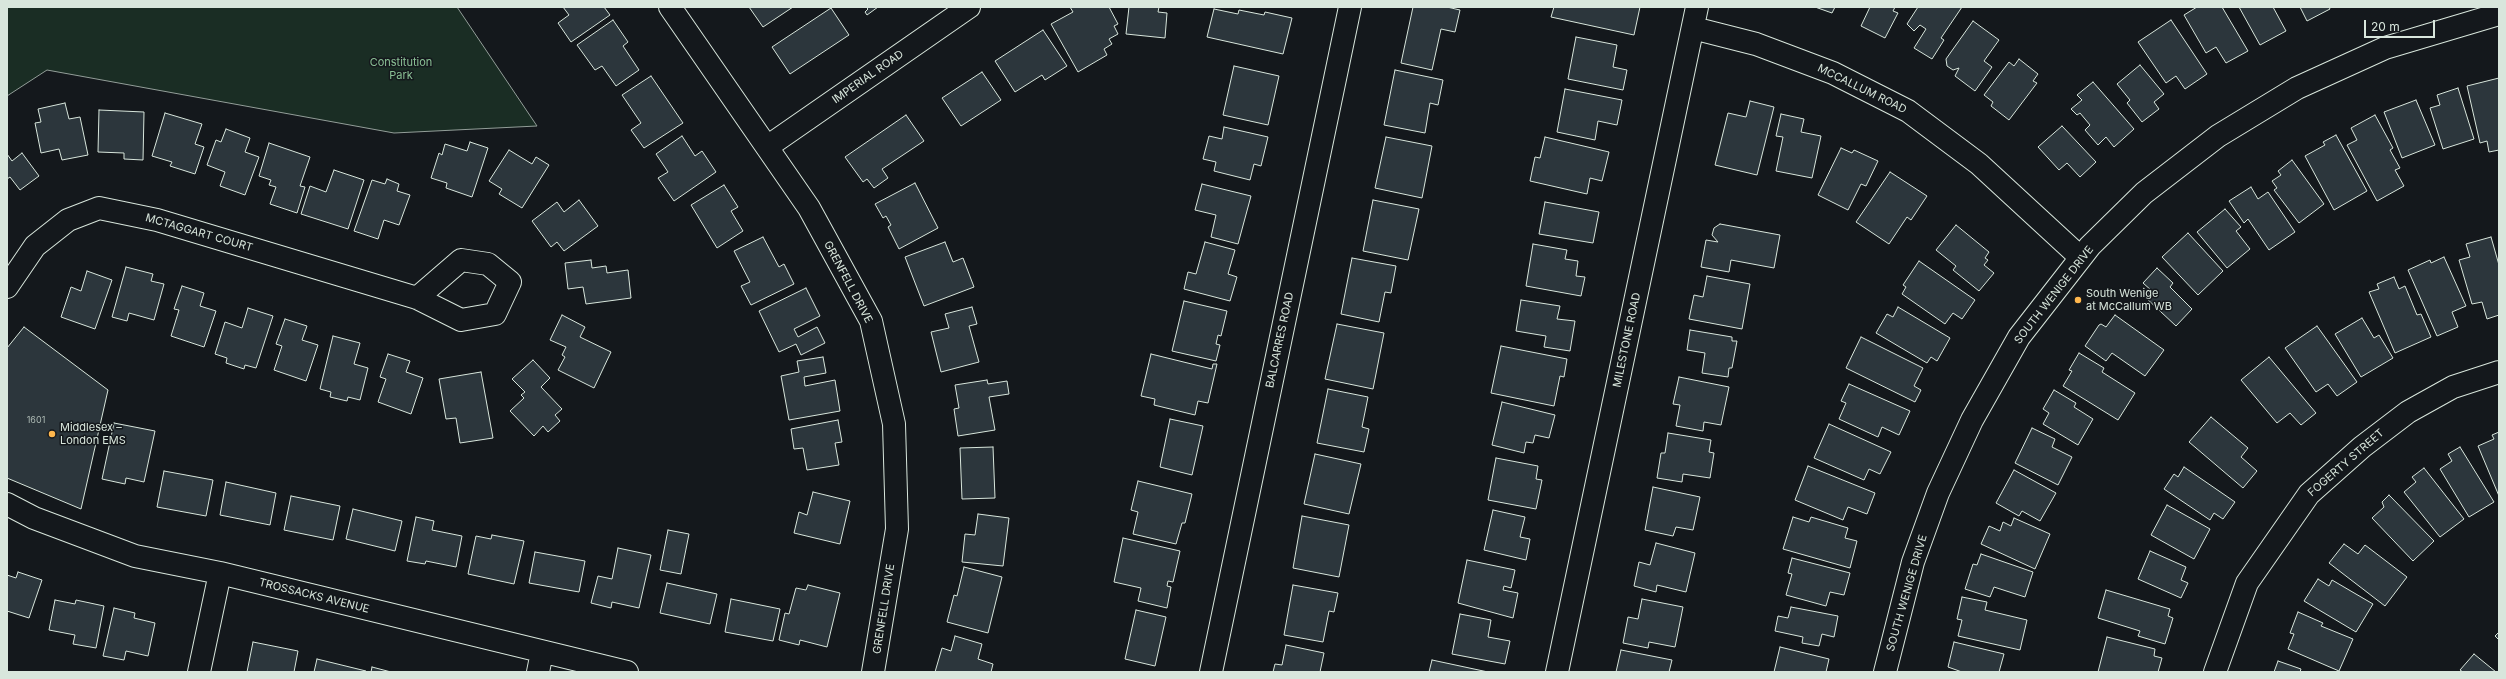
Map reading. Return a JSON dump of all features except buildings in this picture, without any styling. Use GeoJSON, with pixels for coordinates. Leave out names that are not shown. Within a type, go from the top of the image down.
{"type":"FeatureCollection","features":[{"type":"Feature","properties":{"kind":"street","name":"GRENFELL DRIVE"},"geometry":{"type":"LineString","coordinates":[[670,7],[809,208],[871,321],[894,424],[897,529],[873,672]]}},
{"type":"Feature","properties":{"kind":"street","name":"IMPERIAL ROAD"},"geometry":{"type":"LineString","coordinates":[[767,147],[969,7]]}},
{"type":"Feature","properties":{"kind":"street","name":"BALCARRES ROAD"},"geometry":{"type":"LineString","coordinates":[[1211,672],[1350,7]]}},
{"type":"Feature","properties":{"kind":"street","name":"SOUTH WENIGE DRIVE"},"geometry":{"type":"LineString","coordinates":[[1885,672],[1913,562],[1938,493],[1972,420],[2019,337],[2080,257],[2144,193],[2218,136],[2297,88],[2385,48],[2499,14]]}},
{"type":"Feature","properties":{"kind":"street","name":"MCCALLUM ROAD"},"geometry":{"type":"LineString","coordinates":[[1695,17],[1756,44],[1826,71],[1908,111],[1979,164],[2080,257]]}},
{"type":"Feature","properties":{"kind":"street","name":"MILESTONE ROAD"},"geometry":{"type":"LineString","coordinates":[[1556,672],[1695,17]]}},
{"type":"Feature","properties":{"kind":"street","name":"MCTAGGART COURT"},"geometry":{"type":"LineString","coordinates":[[7,287],[35,246],[68,220],[100,208],[157,220],[417,298]]}},
{"type":"Feature","properties":{"kind":"street","name":"FOGERTY STREET"},"geometry":{"type":"LineString","coordinates":[[2215,672],[2247,583],[2309,494],[2362,447],[2408,412],[2453,387],[2499,372]]}},
{"type":"Feature","properties":{"kind":"street","name":"TROSSACKS AVENUE"},"geometry":{"type":"LineString","coordinates":[[7,504],[34,518],[135,556],[220,573],[540,662],[627,672]]}},
{"type":"Feature","properties":{"kind":"street"},"geometry":{"type":"LineString","coordinates":[[200,672],[220,573]]}},
{"type":"Feature","properties":{"kind":"green space","name":"Constitution Park"},"geometry":{"type":"Polygon","coordinates":[[[7,7],[457,7],[537,126],[394,133],[47,70],[7,96],[7,7]]]}},
{"type":"Feature","properties":{"kind":"place","name":"South Wenige at McCallum WB"},"geometry":{"type":"Point","coordinates":[2078,300]}},
{"type":"Feature","properties":{"kind":"place","name":"Middlesex – London EMS"},"geometry":{"type":"Point","coordinates":[52,434]}}]}
